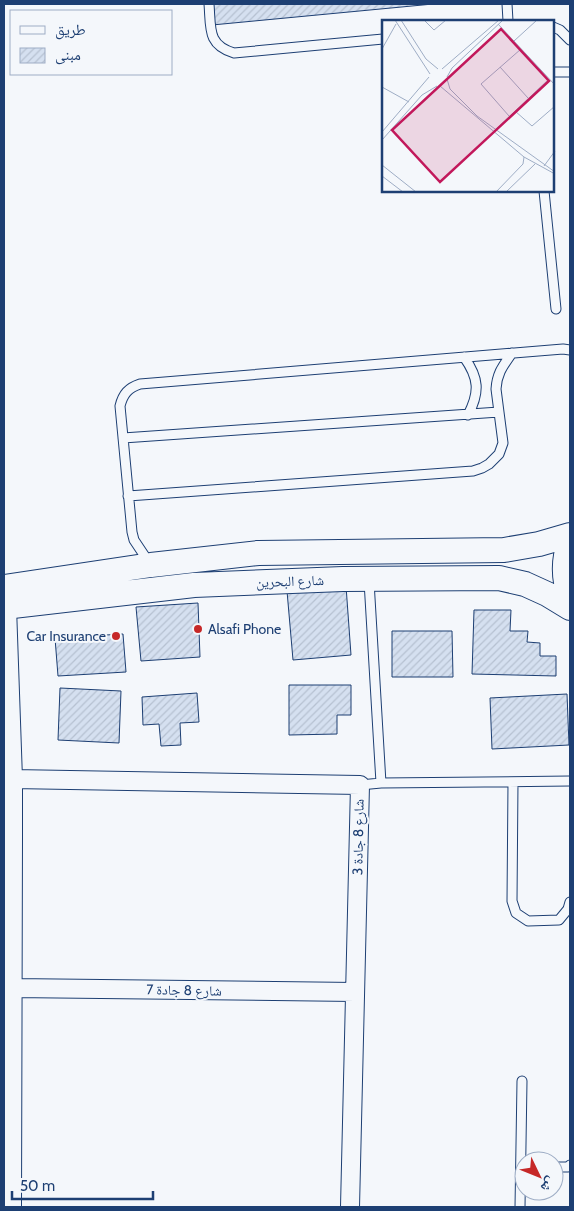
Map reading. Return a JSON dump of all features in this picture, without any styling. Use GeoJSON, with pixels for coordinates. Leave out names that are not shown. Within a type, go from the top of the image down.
{"type":"FeatureCollection","features":[{"type":"Feature","properties":{"kind":"street","name":"شارع البحرين"},"geometry":{"type":"LineString","coordinates":[[5,600],[151,565],[258,553],[504,550],[539,544],[570,535]]}},
{"type":"Feature","properties":{"kind":"street"},"geometry":{"type":"LineString","coordinates":[[570,541],[566,554],[564,575],[570,597]]}},
{"type":"Feature","properties":{"kind":"street","name":"شارع البحرين"},"geometry":{"type":"LineString","coordinates":[[5,600],[194,585],[343,579],[500,578],[525,584],[570,608]]}},
{"type":"Feature","properties":{"kind":"street"},"geometry":{"type":"LineString","coordinates":[[5,600],[13,778],[8,837],[13,988],[12,1207]]}},
{"type":"Feature","properties":{"kind":"street","name":"شارع 8 جادة 3"},"geometry":{"type":"LineString","coordinates":[[13,778],[360,785],[350,1207]]}},
{"type":"Feature","properties":{"kind":"street","name":"شارع 8 جادة 7"},"geometry":{"type":"LineString","coordinates":[[13,988],[355,992]]}},
{"type":"Feature","properties":{"kind":"lane"},"geometry":{"type":"LineString","coordinates":[[209,4],[214,40],[224,50],[234,53],[382,39]]}},
{"type":"Feature","properties":{"kind":"lane"},"geometry":{"type":"LineString","coordinates":[[507,4],[508,20]]}},
{"type":"Feature","properties":{"kind":"lane"},"geometry":{"type":"LineString","coordinates":[[554,27],[560,30],[570,40]]}},
{"type":"Feature","properties":{"kind":"lane"},"geometry":{"type":"LineString","coordinates":[[554,72],[570,72]]}},
{"type":"Feature","properties":{"kind":"lane"},"geometry":{"type":"LineString","coordinates":[[544,192],[556,309]]}},
{"type":"Feature","properties":{"kind":"lane"},"geometry":{"type":"LineString","coordinates":[[151,565],[134,540],[128,496],[120,406],[125,392],[133,386],[464,357],[570,350]]}},
{"type":"Feature","properties":{"kind":"lane"},"geometry":{"type":"LineString","coordinates":[[128,496],[473,471],[482,468],[499,454],[503,442],[496,380],[512,354]]}},
{"type":"Feature","properties":{"kind":"lane"},"geometry":{"type":"LineString","coordinates":[[464,357],[476,379],[474,404],[468,415]]}},
{"type":"Feature","properties":{"kind":"lane"},"geometry":{"type":"LineString","coordinates":[[123,438],[499,412]]}},
{"type":"Feature","properties":{"kind":"lane"},"geometry":{"type":"LineString","coordinates":[[369,580],[381,783]]}},
{"type":"Feature","properties":{"kind":"lane"},"geometry":{"type":"LineString","coordinates":[[360,785],[381,783],[570,781]]}},
{"type":"Feature","properties":{"kind":"lane"},"geometry":{"type":"LineString","coordinates":[[513,782],[512,901],[516,913],[528,921],[559,920],[568,909],[570,902]]}},
{"type":"Feature","properties":{"kind":"lane"},"geometry":{"type":"LineString","coordinates":[[522,1081],[522,1151]]}},
{"type":"Feature","properties":{"kind":"building"},"geometry":{"type":"Polygon","coordinates":[[[210,4],[433,4],[212,25],[210,4]]]}},
{"type":"Feature","properties":{"kind":"building"},"geometry":{"type":"Polygon","coordinates":[[[346,586],[351,655],[293,660],[287,591],[346,586]]]}},
{"type":"Feature","properties":{"kind":"building"},"geometry":{"type":"Polygon","coordinates":[[[198,603],[200,657],[141,661],[136,607],[198,603]]]}},
{"type":"Feature","properties":{"kind":"building"},"geometry":{"type":"Polygon","coordinates":[[[474,610],[511,610],[510,631],[528,631],[527,642],[540,643],[540,656],[556,656],[556,676],[472,674],[474,610]]]}},
{"type":"Feature","properties":{"kind":"building"},"geometry":{"type":"Polygon","coordinates":[[[392,631],[452,631],[453,677],[392,677],[392,631]]]}},
{"type":"Feature","properties":{"kind":"building"},"geometry":{"type":"Polygon","coordinates":[[[123,634],[126,672],[58,676],[55,638],[123,634]]]}},
{"type":"Feature","properties":{"kind":"building"},"geometry":{"type":"Polygon","coordinates":[[[289,685],[351,685],[351,715],[337,715],[337,734],[289,735],[289,685]]]}},
{"type":"Feature","properties":{"kind":"building"},"geometry":{"type":"Polygon","coordinates":[[[60,688],[121,691],[119,743],[58,740],[60,688]]]}},
{"type":"Feature","properties":{"kind":"building"},"geometry":{"type":"Polygon","coordinates":[[[197,693],[199,722],[180,723],[181,745],[161,746],[159,724],[143,725],[142,697],[197,693]]]}},
{"type":"Feature","properties":{"kind":"building"},"geometry":{"type":"Polygon","coordinates":[[[567,694],[569,745],[492,749],[490,698],[567,694]]]}},
{"type":"Feature","properties":{"kind":"place","name":"Alsafi Phone"},"geometry":{"type":"Point","coordinates":[198,629]}},
{"type":"Feature","properties":{"kind":"place","name":"Car Insurance"},"geometry":{"type":"Point","coordinates":[116,636]}}]}
